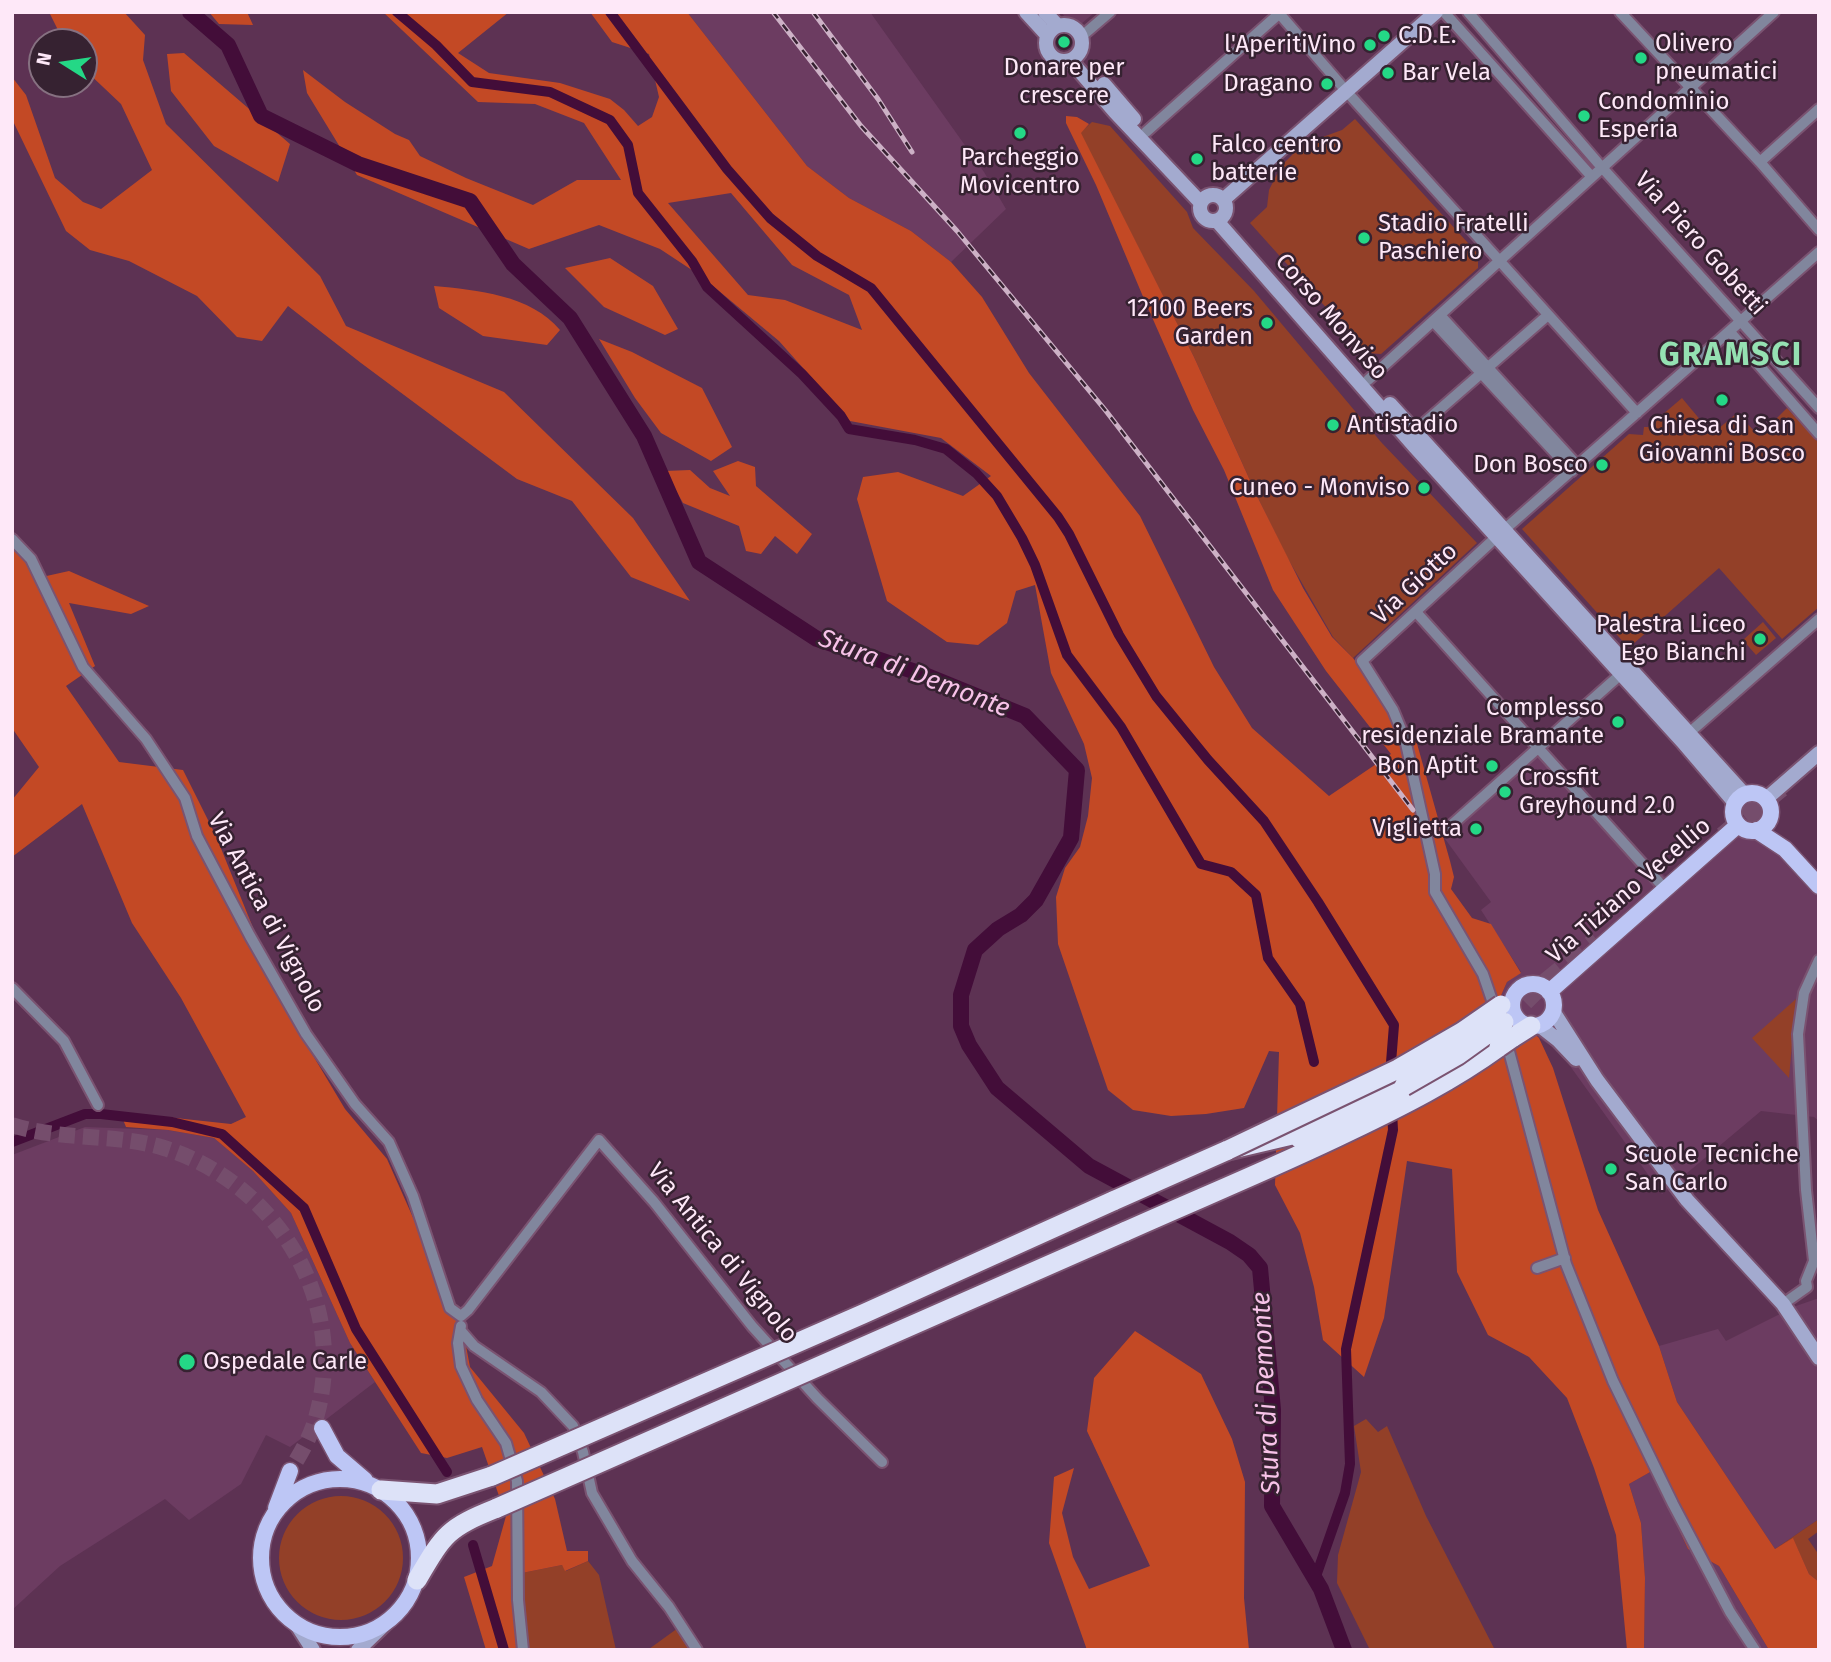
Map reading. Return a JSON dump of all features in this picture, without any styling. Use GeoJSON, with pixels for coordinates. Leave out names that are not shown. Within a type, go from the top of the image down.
{"type":"FeatureCollection","features":[{"type":"Feature","properties":{"kind":"highway"},"geometry":{"type":"LineString","coordinates":[[1230,1185],[1309,1131],[1425,1075],[1507,1016]]}},
{"type":"Feature","properties":{"kind":"highway"},"geometry":{"type":"LineString","coordinates":[[417,1580],[445,1535],[463,1523],[867,1347],[1301,1154],[1413,1101],[1460,1074],[1507,1016]]}},
{"type":"Feature","properties":{"kind":"highway"},"geometry":{"type":"LineString","coordinates":[[375,1487],[437,1494],[492,1476],[851,1320],[1228,1150],[1398,1069],[1462,1032],[1507,1016],[1535,1026]]}},
{"type":"Feature","properties":{"kind":"highway"},"geometry":{"type":"LineString","coordinates":[[1228,1150],[1309,1131]]}},
{"type":"Feature","properties":{"kind":"main road"},"geometry":{"type":"LineString","coordinates":[[1026,12],[1052,30],[1072,26],[1082,36],[1082,46],[1074,57],[1057,60],[1050,54],[1046,45],[1052,30],[1045,12]]}},
{"type":"Feature","properties":{"kind":"main road"},"geometry":{"type":"LineString","coordinates":[[1223,200],[1436,12]]}},
{"type":"Feature","properties":{"kind":"main road"},"geometry":{"type":"LineString","coordinates":[[1074,57],[1146,132],[1204,200]]}},
{"type":"Feature","properties":{"kind":"main road"},"geometry":{"type":"LineString","coordinates":[[1074,57],[1115,112],[1204,200]]}},
{"type":"Feature","properties":{"kind":"main road"},"geometry":{"type":"LineString","coordinates":[[1213,195],[1223,200],[1226,208],[1220,218],[1205,218],[1200,211],[1204,200],[1213,195]]}},
{"type":"Feature","properties":{"kind":"main road","name":"Corso Monviso"},"geometry":{"type":"LineString","coordinates":[[1220,218],[1415,431],[1500,533]]}},
{"type":"Feature","properties":{"kind":"main road","name":"Corso Monviso"},"geometry":{"type":"LineString","coordinates":[[1220,218],[1500,533]]}},
{"type":"Feature","properties":{"kind":"main road"},"geometry":{"type":"LineString","coordinates":[[1500,533],[1621,674],[1740,799]]}},
{"type":"Feature","properties":{"kind":"main road"},"geometry":{"type":"LineString","coordinates":[[1500,533],[1689,733],[1740,799]]}},
{"type":"Feature","properties":{"kind":"main road"},"geometry":{"type":"LineString","coordinates":[[1766,799],[1819,753]]}},
{"type":"Feature","properties":{"kind":"main road"},"geometry":{"type":"LineString","coordinates":[[1740,799],[1758,794],[1766,799],[1770,818],[1783,839],[1785,849]]}},
{"type":"Feature","properties":{"kind":"main road"},"geometry":{"type":"LineString","coordinates":[[1740,799],[1734,817],[1738,825],[1746,830],[1756,830],[1764,826],[1770,818]]}},
{"type":"Feature","properties":{"kind":"main road","name":"Via Tiziano Vecellio"},"geometry":{"type":"LineString","coordinates":[[1549,992],[1738,825]]}},
{"type":"Feature","properties":{"kind":"main road"},"geometry":{"type":"LineString","coordinates":[[1756,830],[1785,849],[1819,886]]}},
{"type":"Feature","properties":{"kind":"main road"},"geometry":{"type":"LineString","coordinates":[[1507,1016],[1519,989],[1531,984],[1544,987],[1554,1004],[1553,1011],[1547,1020],[1535,1026]]}},
{"type":"Feature","properties":{"kind":"main road"},"geometry":{"type":"LineString","coordinates":[[1507,1016],[1513,1009],[1516,1017],[1523,1023],[1535,1026],[1558,1040],[1597,1080]]}},
{"type":"Feature","properties":{"kind":"main road"},"geometry":{"type":"LineString","coordinates":[[1553,1011],[1597,1080],[1686,1200],[1783,1304],[1819,1358]]}},
{"type":"Feature","properties":{"kind":"main road"},"geometry":{"type":"LineString","coordinates":[[322,1427],[337,1456],[401,1507],[414,1529],[419,1554],[417,1580],[405,1604],[358,1650]]}},
{"type":"Feature","properties":{"kind":"main road"},"geometry":{"type":"LineString","coordinates":[[290,1471],[263,1538],[261,1561],[265,1583],[280,1610],[297,1625],[313,1650]]}},
{"type":"Feature","properties":{"kind":"main road"},"geometry":{"type":"LineString","coordinates":[[272,1517],[287,1500],[305,1487],[326,1480],[348,1479],[375,1487]]}},
{"type":"Feature","properties":{"kind":"main road"},"geometry":{"type":"LineString","coordinates":[[297,1625],[319,1635],[342,1638],[365,1634],[386,1623]]}},
{"type":"Feature","properties":{"kind":"street"},"geometry":{"type":"LineString","coordinates":[[1082,36],[1110,12]]}},
{"type":"Feature","properties":{"kind":"street"},"geometry":{"type":"LineString","coordinates":[[1444,12],[1592,177]]}},
{"type":"Feature","properties":{"kind":"street","name":"Via Piero Gobetti"},"geometry":{"type":"LineString","coordinates":[[1468,12],[1603,168],[1819,408]]}},
{"type":"Feature","properties":{"kind":"street"},"geometry":{"type":"LineString","coordinates":[[1620,12],[1760,162],[1819,230]]}},
{"type":"Feature","properties":{"kind":"street"},"geometry":{"type":"LineString","coordinates":[[1368,380],[1774,12]]}},
{"type":"Feature","properties":{"kind":"street"},"geometry":{"type":"LineString","coordinates":[[1146,132],[1280,13],[1347,92],[1637,413]]}},
{"type":"Feature","properties":{"kind":"street"},"geometry":{"type":"LineString","coordinates":[[1760,162],[1819,109]]}},
{"type":"Feature","properties":{"kind":"street","name":"Via Giotto"},"geometry":{"type":"LineString","coordinates":[[1560,1259],[1512,1057],[1483,974],[1435,892],[1435,874],[1405,739],[1393,710],[1362,661],[1500,533],[1819,251]]}},
{"type":"Feature","properties":{"kind":"street"},"geometry":{"type":"LineString","coordinates":[[1415,431],[1548,315]]}},
{"type":"Feature","properties":{"kind":"street"},"geometry":{"type":"LineString","coordinates":[[1437,318],[1575,468]]}},
{"type":"Feature","properties":{"kind":"street","name":"Via Piero Gobetti"},"geometry":{"type":"LineString","coordinates":[[1730,332],[1819,434]]}},
{"type":"Feature","properties":{"kind":"street","name":"Via Antica di Vignolo"},"geometry":{"type":"LineString","coordinates":[[12,538],[31,559],[83,667],[146,739],[185,798],[197,836],[306,1034],[355,1104],[389,1142],[413,1196],[450,1308],[460,1316],[461,1331],[458,1343],[461,1366],[477,1399],[506,1443],[517,1480],[518,1600],[523,1650]]}},
{"type":"Feature","properties":{"kind":"street"},"geometry":{"type":"LineString","coordinates":[[1417,612],[1666,890]]}},
{"type":"Feature","properties":{"kind":"street"},"geometry":{"type":"LineString","coordinates":[[1689,733],[1819,619]]}},
{"type":"Feature","properties":{"kind":"street"},"geometry":{"type":"LineString","coordinates":[[1446,830],[1621,674]]}},
{"type":"Feature","properties":{"kind":"street"},"geometry":{"type":"LineString","coordinates":[[1783,1304],[1807,1287],[1806,1281],[1814,1261],[1806,1190],[1798,1034],[1804,992],[1819,960]]}},
{"type":"Feature","properties":{"kind":"street"},"geometry":{"type":"LineString","coordinates":[[12,988],[64,1041],[98,1105]]}},
{"type":"Feature","properties":{"kind":"street","name":"Via Antica di Vignolo"},"geometry":{"type":"LineString","coordinates":[[460,1316],[468,1310],[599,1140],[654,1202],[752,1326],[817,1398],[882,1462]]}},
{"type":"Feature","properties":{"kind":"street"},"geometry":{"type":"LineString","coordinates":[[1536,1268],[1560,1259],[1613,1381],[1673,1504],[1730,1612],[1755,1650]]}},
{"type":"Feature","properties":{"kind":"street"},"geometry":{"type":"LineString","coordinates":[[461,1331],[474,1346],[541,1392],[573,1426],[583,1451],[592,1493],[632,1561],[669,1607],[697,1650]]}},
{"type":"Feature","properties":{"kind":"shaded area"},"geometry":{"type":"Polygon","coordinates":[[[49,12],[124,12],[145,35],[143,60],[166,124],[320,276],[346,326],[504,392],[633,518],[690,601],[631,577],[572,501],[517,479],[288,306],[262,341],[237,337],[197,296],[129,261],[90,250],[66,231],[12,119],[12,77],[26,95],[55,178],[83,202],[101,209],[152,170],[121,104],[98,82],[98,28],[57,28],[49,12]]]}},
{"type":"Feature","properties":{"kind":"shaded area"},"geometry":{"type":"Polygon","coordinates":[[[209,12],[247,12],[253,25],[219,24],[209,12]]]}},
{"type":"Feature","properties":{"kind":"shaded area"},"geometry":{"type":"Polygon","coordinates":[[[383,12],[509,12],[458,53],[489,73],[560,83],[610,99],[638,126],[652,117],[659,97],[649,54],[612,42],[590,12],[687,12],[807,166],[849,198],[911,231],[951,262],[982,297],[1029,373],[1140,516],[1214,667],[1252,728],[1329,796],[1391,754],[1326,671],[1273,590],[1224,470],[1193,410],[1096,185],[1066,123],[1066,116],[1077,117],[1089,124],[1081,133],[1194,357],[1258,498],[1303,588],[1332,637],[1353,658],[1416,740],[1454,877],[1451,889],[1472,918],[1491,924],[1521,973],[1507,982],[1499,1000],[1539,1038],[1553,1068],[1598,1210],[1659,1346],[1677,1402],[1775,1549],[1793,1538],[1809,1574],[1819,1582],[1819,1650],[1769,1650],[1719,1566],[1688,1549],[1652,1471],[1629,1484],[1641,1523],[1645,1578],[1644,1650],[1627,1650],[1616,1535],[1594,1468],[1567,1398],[1529,1357],[1488,1335],[1457,1272],[1452,1169],[1407,1161],[1384,1318],[1364,1377],[1323,1340],[1314,1287],[1300,1233],[1275,1185],[1279,1052],[1269,1051],[1244,1108],[1171,1116],[1133,1110],[1108,1090],[1058,944],[1056,897],[1065,868],[1080,847],[1088,816],[1092,778],[1084,744],[1051,673],[1035,585],[1016,591],[1007,623],[978,645],[947,642],[887,601],[857,499],[863,477],[898,472],[963,496],[991,476],[941,438],[850,421],[779,341],[701,276],[660,249],[599,225],[529,249],[357,175],[307,93],[303,70],[345,102],[409,140],[420,156],[533,205],[577,180],[621,180],[584,123],[535,104],[478,102],[383,12]],[[731,193],[668,203],[748,295],[785,300],[862,330],[849,295],[792,265],[731,193]]]}},
{"type":"Feature","properties":{"kind":"shaded area"},"geometry":{"type":"Polygon","coordinates":[[[687,12],[870,12],[984,172],[1006,209],[951,262],[911,231],[849,198],[807,166],[687,12]]]}},
{"type":"Feature","properties":{"kind":"shaded area"},"geometry":{"type":"Polygon","coordinates":[[[1061,12],[1095,12],[1081,24],[1065,17],[1061,12]]]}},
{"type":"Feature","properties":{"kind":"shaded area"},"geometry":{"type":"Polygon","coordinates":[[[184,53],[290,144],[278,182],[214,146],[171,91],[167,54],[184,53]]]}},
{"type":"Feature","properties":{"kind":"shaded area","name":"Stadio Fratelli Paschiero"},"geometry":{"type":"Polygon","coordinates":[[[1355,119],[1478,254],[1478,268],[1381,354],[1367,353],[1250,223],[1267,207],[1269,190],[1281,166],[1293,154],[1306,143],[1342,130],[1355,119]]]}},
{"type":"Feature","properties":{"kind":"shaded area"},"geometry":{"type":"Polygon","coordinates":[[[1092,122],[1110,126],[1187,212],[1193,228],[1254,291],[1381,442],[1477,543],[1353,658],[1333,637],[1287,557],[1194,357],[1080,133],[1092,122]]]}},
{"type":"Feature","properties":{"kind":"shaded area"},"geometry":{"type":"Polygon","coordinates":[[[610,258],[653,286],[678,329],[665,335],[604,307],[565,268],[610,258]]]}},
{"type":"Feature","properties":{"kind":"shaded area"},"geometry":{"type":"Polygon","coordinates":[[[434,286],[502,296],[534,309],[560,330],[547,345],[483,336],[439,308],[434,286]]]}},
{"type":"Feature","properties":{"kind":"shaded area"},"geometry":{"type":"Polygon","coordinates":[[[599,339],[632,352],[702,388],[732,447],[711,461],[661,433],[635,398],[599,339]]]}},
{"type":"Feature","properties":{"kind":"shaded area"},"geometry":{"type":"Polygon","coordinates":[[[1682,398],[1712,434],[1737,413],[1759,436],[1787,408],[1819,443],[1819,607],[1782,639],[1719,568],[1631,646],[1627,646],[1522,529],[1629,434],[1643,435],[1644,427],[1648,427],[1682,398]]]}},
{"type":"Feature","properties":{"kind":"shaded area"},"geometry":{"type":"Polygon","coordinates":[[[738,461],[755,467],[756,486],[812,534],[797,554],[775,536],[761,554],[746,551],[739,526],[683,503],[665,471],[690,470],[710,488],[730,496],[713,471],[738,461]]]}},
{"type":"Feature","properties":{"kind":"shaded area"},"geometry":{"type":"Polygon","coordinates":[[[12,542],[42,577],[69,571],[149,606],[131,614],[69,603],[95,666],[66,686],[119,762],[183,770],[216,836],[287,1012],[345,1109],[387,1159],[463,1330],[470,1367],[524,1433],[555,1499],[567,1551],[588,1551],[588,1561],[565,1571],[562,1565],[517,1574],[525,1650],[486,1650],[464,1577],[492,1566],[506,1516],[482,1447],[447,1458],[421,1453],[350,1343],[291,1213],[253,1171],[214,1138],[168,1130],[126,1127],[120,1112],[231,1124],[246,1117],[181,998],[132,923],[82,804],[12,857],[12,800],[39,767],[12,728],[12,542]]]}},
{"type":"Feature","properties":{"kind":"shaded area","name":"Palestra Liceo Ego Bianchi"},"geometry":{"type":"Polygon","coordinates":[[[1763,622],[1776,638],[1756,655],[1743,640],[1763,622]]]}},
{"type":"Feature","properties":{"kind":"shaded area"},"geometry":{"type":"Polygon","coordinates":[[[1534,746],[1673,884],[1752,809],[1819,880],[1819,1121],[1814,1117],[1761,1111],[1662,1194],[1560,1052],[1539,1038],[1499,1000],[1507,982],[1521,972],[1481,910],[1491,902],[1440,832],[1534,746]]]}},
{"type":"Feature","properties":{"kind":"shaded area"},"geometry":{"type":"Polygon","coordinates":[[[1796,999],[1789,1078],[1752,1038],[1796,999]]]}},
{"type":"Feature","properties":{"kind":"shaded area","name":"Ospedale Carle"},"geometry":{"type":"Polygon","coordinates":[[[85,1127],[168,1130],[214,1138],[253,1171],[291,1213],[350,1343],[375,1382],[290,1447],[266,1435],[241,1484],[189,1520],[165,1499],[60,1566],[12,1610],[12,1155],[85,1127]]]}},
{"type":"Feature","properties":{"kind":"shaded area"},"geometry":{"type":"Polygon","coordinates":[[[1819,1298],[1819,1519],[1775,1549],[1677,1402],[1659,1346],[1718,1329],[1726,1341],[1796,1306],[1819,1298]]]}},
{"type":"Feature","properties":{"kind":"shaded area"},"geometry":{"type":"Polygon","coordinates":[[[1135,1331],[1201,1374],[1232,1439],[1245,1482],[1244,1598],[1249,1650],[1087,1650],[1049,1543],[1054,1477],[1074,1468],[1062,1513],[1073,1557],[1089,1589],[1150,1566],[1087,1431],[1094,1378],[1135,1331]]]}},
{"type":"Feature","properties":{"kind":"shaded area"},"geometry":{"type":"Polygon","coordinates":[[[1366,1419],[1378,1432],[1387,1426],[1426,1516],[1495,1650],[1370,1650],[1337,1583],[1338,1555],[1361,1472],[1354,1426],[1366,1419]]]}},
{"type":"Feature","properties":{"kind":"shaded area"},"geometry":{"type":"Polygon","coordinates":[[[1652,1471],[1688,1549],[1719,1566],[1769,1650],[1644,1650],[1645,1578],[1641,1523],[1629,1484],[1652,1471]]]}},
{"type":"Feature","properties":{"kind":"shaded area"},"geometry":{"type":"Polygon","coordinates":[[[341,1496],[365,1501],[385,1514],[398,1534],[403,1558],[398,1582],[385,1602],[365,1615],[341,1620],[317,1615],[297,1602],[284,1582],[279,1558],[284,1534],[297,1514],[317,1501],[341,1496]]]}},
{"type":"Feature","properties":{"kind":"shaded area"},"geometry":{"type":"Polygon","coordinates":[[[1819,1519],[1819,1531],[1808,1539],[1819,1555],[1819,1582],[1809,1574],[1793,1539],[1775,1549],[1819,1519]]]}},
{"type":"Feature","properties":{"kind":"shaded area"},"geometry":{"type":"Polygon","coordinates":[[[588,1561],[599,1575],[616,1650],[525,1650],[517,1574],[562,1565],[566,1571],[588,1561]]]}},
{"type":"Feature","properties":{"kind":"shaded area"},"geometry":{"type":"Polygon","coordinates":[[[678,1628],[691,1650],[648,1650],[649,1649],[678,1628]]]}},
{"type":"Feature","properties":{"kind":"waterway","name":"Stura di Demonte"},"geometry":{"type":"LineString","coordinates":[[190,12],[228,45],[261,116],[358,164],[470,201],[513,264],[570,318],[644,436],[699,562],[817,639],[922,674],[1025,716],[1077,770],[1071,838],[1036,900],[975,950],[961,995],[961,1026],[969,1045],[997,1088],[1089,1166],[1230,1242],[1249,1255],[1260,1268],[1273,1410],[1272,1506],[1321,1589],[1344,1650]]}},
{"type":"Feature","properties":{"kind":"waterway"},"geometry":{"type":"LineString","coordinates":[[397,12],[436,45],[472,82],[550,92],[610,120],[628,145],[638,193],[692,261],[707,287],[802,374],[841,416],[849,429],[915,440],[946,449],[976,473],[997,496],[1035,565],[1067,655],[1121,727],[1201,864],[1231,872],[1256,895],[1268,958],[1300,1004],[1314,1062]]}},
{"type":"Feature","properties":{"kind":"waterway"},"geometry":{"type":"LineString","coordinates":[[610,12],[727,169],[770,218],[817,256],[871,288],[1058,517],[1119,635],[1156,696],[1208,760],[1264,821],[1394,1025],[1390,1075]]}},
{"type":"Feature","properties":{"kind":"waterway"},"geometry":{"type":"LineString","coordinates":[[1315,1579],[1345,1493],[1350,1464],[1346,1349],[1393,1130],[1392,1111]]}},
{"type":"Feature","properties":{"kind":"waterway"},"geometry":{"type":"LineString","coordinates":[[12,1142],[85,1114],[172,1122],[222,1134],[304,1208],[356,1329],[447,1472]]}},
{"type":"Feature","properties":{"kind":"waterway"},"geometry":{"type":"LineString","coordinates":[[473,1545],[504,1650]]}},
{"type":"Feature","properties":{"kind":"tunnel"},"geometry":{"type":"LineString","coordinates":[[1723,836],[1781,788]]}},
{"type":"Feature","properties":{"kind":"tunnel"},"geometry":{"type":"LineString","coordinates":[[1504,1022],[1533,993],[1597,940]]}},
{"type":"Feature","properties":{"kind":"tunnel"},"geometry":{"type":"LineString","coordinates":[[12,1125],[50,1133],[127,1140],[164,1148],[204,1164],[239,1188],[269,1217],[294,1251],[311,1288],[322,1329],[324,1371],[317,1414],[309,1437],[290,1471]]}},
{"type":"Feature","properties":{"kind":"railway"},"geometry":{"type":"LineString","coordinates":[[773,12],[861,126],[957,231],[1106,411],[1413,810]]}},
{"type":"Feature","properties":{"kind":"railway"},"geometry":{"type":"LineString","coordinates":[[813,12],[878,99],[912,152]]}},
{"type":"Feature","properties":{"kind":"place","name":"C.D.E."},"geometry":{"type":"Point","coordinates":[1384,36]}},
{"type":"Feature","properties":{"kind":"place","name":"Donare per crescere"},"geometry":{"type":"Point","coordinates":[1064,42]}},
{"type":"Feature","properties":{"kind":"place","name":"l'AperitiVino"},"geometry":{"type":"Point","coordinates":[1370,45]}},
{"type":"Feature","properties":{"kind":"place","name":"Olivero pneumatici"},"geometry":{"type":"Point","coordinates":[1641,58]}},
{"type":"Feature","properties":{"kind":"place","name":"Bar Vela"},"geometry":{"type":"Point","coordinates":[1388,73]}},
{"type":"Feature","properties":{"kind":"place","name":"Dragano"},"geometry":{"type":"Point","coordinates":[1327,84]}},
{"type":"Feature","properties":{"kind":"place","name":"Condominio Esperia"},"geometry":{"type":"Point","coordinates":[1584,116]}},
{"type":"Feature","properties":{"kind":"place","name":"Parcheggio Movicentro"},"geometry":{"type":"Point","coordinates":[1020,133]}},
{"type":"Feature","properties":{"kind":"place","name":"Falco centro batterie"},"geometry":{"type":"Point","coordinates":[1197,159]}},
{"type":"Feature","properties":{"kind":"place","name":"Stadio Fratelli Paschiero"},"geometry":{"type":"Point","coordinates":[1364,238]}},
{"type":"Feature","properties":{"kind":"place","name":"12100 Beers Garden"},"geometry":{"type":"Point","coordinates":[1267,323]}},
{"type":"Feature","properties":{"kind":"place","name":"Chiesa di San Giovanni Bosco"},"geometry":{"type":"Point","coordinates":[1722,400]}},
{"type":"Feature","properties":{"kind":"place","name":"Antistadio"},"geometry":{"type":"Point","coordinates":[1333,425]}},
{"type":"Feature","properties":{"kind":"place","name":"Don Bosco"},"geometry":{"type":"Point","coordinates":[1602,465]}},
{"type":"Feature","properties":{"kind":"place","name":"Cuneo - Monviso"},"geometry":{"type":"Point","coordinates":[1424,488]}},
{"type":"Feature","properties":{"kind":"place","name":"Palestra Liceo Ego Bianchi"},"geometry":{"type":"Point","coordinates":[1760,639]}},
{"type":"Feature","properties":{"kind":"place","name":"Complesso residenziale Bramante"},"geometry":{"type":"Point","coordinates":[1618,722]}},
{"type":"Feature","properties":{"kind":"place","name":"Bon Aptit"},"geometry":{"type":"Point","coordinates":[1492,766]}},
{"type":"Feature","properties":{"kind":"place","name":"Crossfit Greyhound 2.0"},"geometry":{"type":"Point","coordinates":[1505,792]}},
{"type":"Feature","properties":{"kind":"place","name":"Viglietta"},"geometry":{"type":"Point","coordinates":[1476,829]}},
{"type":"Feature","properties":{"kind":"place","name":"Scuole Tecniche San Carlo"},"geometry":{"type":"Point","coordinates":[1611,1169]}},
{"type":"Feature","properties":{"kind":"place","name":"Ospedale Carle"},"geometry":{"type":"Point","coordinates":[187,1362]}},
{"type":"Feature","properties":{"kind":"district","name":"GRAMSCI"},"geometry":{"type":"Point","coordinates":[1731,356]}}]}
